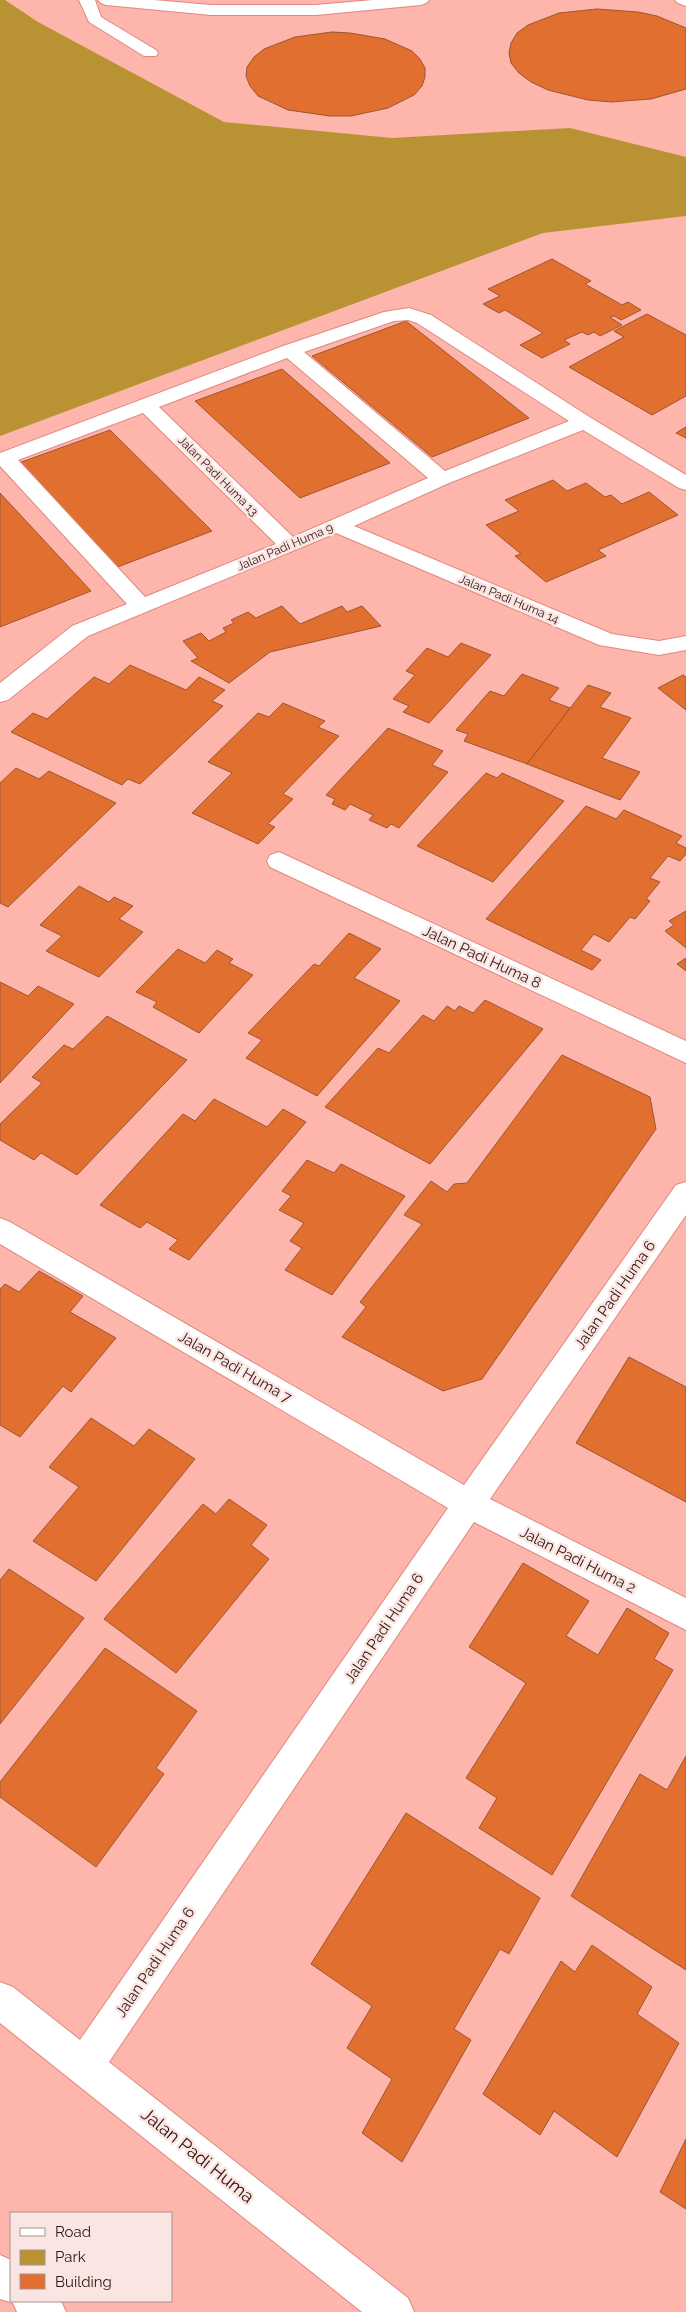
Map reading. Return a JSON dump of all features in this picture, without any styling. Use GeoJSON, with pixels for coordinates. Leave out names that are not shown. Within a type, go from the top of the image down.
{"type":"FeatureCollection","features":[{"type":"Feature","properties":{"kind":"street"},"geometry":{"type":"LineString","coordinates":[[88,0],[94,19],[150,52]]}},
{"type":"Feature","properties":{"kind":"street"},"geometry":{"type":"LineString","coordinates":[[106,0],[210,10],[316,10],[421,0]]}},
{"type":"Feature","properties":{"kind":"street"},"geometry":{"type":"LineString","coordinates":[[141,606],[3,459],[290,350],[399,314],[417,316],[686,484]]}},
{"type":"Feature","properties":{"kind":"street"},"geometry":{"type":"LineString","coordinates":[[290,350],[442,479]]}},
{"type":"Feature","properties":{"kind":"street","name":"Jalan Padi Huma 13"},"geometry":{"type":"LineString","coordinates":[[146,405],[290,546]]}},
{"type":"Feature","properties":{"kind":"street","name":"Jalan Padi Huma 9"},"geometry":{"type":"LineString","coordinates":[[0,695],[80,631],[290,546],[442,479],[584,422]]}},
{"type":"Feature","properties":{"kind":"street","name":"Jalan Padi Huma 14"},"geometry":{"type":"LineString","coordinates":[[337,526],[607,640],[659,648],[686,642]]}},
{"type":"Feature","properties":{"kind":"street","name":"Jalan Padi Huma 8"},"geometry":{"type":"LineString","coordinates":[[279,861],[686,1053]]}},
{"type":"Feature","properties":{"kind":"street","name":"Jalan Padi Huma 6"},"geometry":{"type":"LineString","coordinates":[[85,2065],[469,1504],[686,1193]]}},
{"type":"Feature","properties":{"kind":"street","name":"Jalan Padi Huma 7"},"geometry":{"type":"LineString","coordinates":[[0,1230],[469,1504]]}},
{"type":"Feature","properties":{"kind":"street","name":"Jalan Padi Huma 2"},"geometry":{"type":"LineString","coordinates":[[469,1504],[686,1615]]}},
{"type":"Feature","properties":{"kind":"street","name":"Jalan Padi Huma"},"geometry":{"type":"LineString","coordinates":[[0,2000],[85,2065],[394,2312]]}},
{"type":"Feature","properties":{"kind":"street"},"geometry":{"type":"LineString","coordinates":[[0,2275],[10,2283]]}},
{"type":"Feature","properties":{"kind":"street"},"geometry":{"type":"LineString","coordinates":[[33,2302],[46,2312]]}},
{"type":"Feature","properties":{"kind":"green space"},"geometry":{"type":"Polygon","coordinates":[[[0,0],[5,0],[38,22],[224,122],[392,138],[570,128],[686,157],[686,216],[543,233],[0,436],[0,0]]]}},
{"type":"Feature","properties":{"kind":"building"},"geometry":{"type":"Polygon","coordinates":[[[597,9],[638,12],[657,16],[686,28],[686,89],[651,99],[611,102],[588,100],[548,90],[531,82],[519,73],[511,63],[509,53],[511,43],[517,33],[528,25],[559,13],[597,9]]]}},
{"type":"Feature","properties":{"kind":"building"},"geometry":{"type":"Polygon","coordinates":[[[332,32],[385,39],[412,51],[425,68],[422,86],[414,95],[388,108],[351,116],[330,116],[288,110],[258,96],[250,86],[246,76],[247,67],[254,57],[264,49],[295,37],[332,32]]]}},
{"type":"Feature","properties":{"kind":"building"},"geometry":{"type":"Polygon","coordinates":[[[552,259],[591,281],[585,284],[622,305],[628,302],[641,310],[621,320],[614,316],[610,317],[622,325],[600,336],[594,332],[588,335],[582,332],[564,340],[570,344],[542,358],[520,345],[543,333],[505,310],[499,313],[483,304],[500,296],[488,289],[552,259]]]}},
{"type":"Feature","properties":{"kind":"building"},"geometry":{"type":"Polygon","coordinates":[[[647,314],[686,335],[686,396],[652,415],[569,367],[624,337],[614,331],[647,314]]]}},
{"type":"Feature","properties":{"kind":"building"},"geometry":{"type":"Polygon","coordinates":[[[406,321],[529,418],[432,457],[312,356],[406,321]]]}},
{"type":"Feature","properties":{"kind":"building"},"geometry":{"type":"Polygon","coordinates":[[[282,369],[390,463],[300,498],[195,401],[282,369]]]}},
{"type":"Feature","properties":{"kind":"building"},"geometry":{"type":"Polygon","coordinates":[[[686,427],[686,438],[676,433],[686,427]]]}},
{"type":"Feature","properties":{"kind":"building"},"geometry":{"type":"Polygon","coordinates":[[[110,430],[212,531],[115,568],[16,464],[110,430]]]}},
{"type":"Feature","properties":{"kind":"building"},"geometry":{"type":"Polygon","coordinates":[[[553,480],[567,491],[586,483],[605,497],[611,495],[622,504],[649,492],[678,515],[598,550],[606,556],[546,582],[515,556],[521,554],[486,525],[519,511],[505,500],[553,480]]]}},
{"type":"Feature","properties":{"kind":"building"},"geometry":{"type":"Polygon","coordinates":[[[0,493],[91,591],[0,627],[0,493]]]}},
{"type":"Feature","properties":{"kind":"building"},"geometry":{"type":"Polygon","coordinates":[[[282,606],[300,624],[342,606],[347,612],[362,606],[381,626],[270,652],[229,683],[191,661],[198,658],[183,641],[201,633],[209,641],[226,632],[223,628],[234,623],[231,620],[248,612],[256,618],[282,606]]]}},
{"type":"Feature","properties":{"kind":"building"},"geometry":{"type":"Polygon","coordinates":[[[461,643],[491,655],[429,723],[403,712],[409,706],[393,699],[415,675],[406,671],[427,648],[448,657],[461,643]]]}},
{"type":"Feature","properties":{"kind":"building"},"geometry":{"type":"Polygon","coordinates":[[[130,665],[186,690],[199,677],[225,690],[212,701],[223,706],[140,784],[128,779],[122,785],[11,732],[33,713],[47,719],[94,677],[109,684],[130,665]]]}},
{"type":"Feature","properties":{"kind":"building"},"geometry":{"type":"Polygon","coordinates":[[[522,674],[559,688],[549,700],[570,708],[527,764],[464,741],[468,734],[456,730],[490,691],[504,696],[522,674]]]}},
{"type":"Feature","properties":{"kind":"building"},"geometry":{"type":"Polygon","coordinates":[[[683,675],[686,677],[686,710],[658,688],[683,675]]]}},
{"type":"Feature","properties":{"kind":"building"},"geometry":{"type":"Polygon","coordinates":[[[588,685],[611,693],[600,707],[631,718],[602,758],[640,772],[620,800],[527,764],[588,685]]]}},
{"type":"Feature","properties":{"kind":"building"},"geometry":{"type":"Polygon","coordinates":[[[283,703],[325,721],[318,727],[339,736],[283,794],[293,799],[268,824],[275,827],[258,844],[192,813],[232,773],[208,762],[258,713],[269,717],[283,703]]]}},
{"type":"Feature","properties":{"kind":"building"},"geometry":{"type":"Polygon","coordinates":[[[388,728],[443,751],[432,765],[448,772],[399,828],[391,824],[387,828],[369,820],[373,815],[350,804],[345,810],[332,804],[335,799],[326,795],[388,728]]]}},
{"type":"Feature","properties":{"kind":"building"},"geometry":{"type":"Polygon","coordinates":[[[16,768],[39,779],[49,771],[116,803],[8,907],[0,903],[0,783],[16,768]]]}},
{"type":"Feature","properties":{"kind":"building"},"geometry":{"type":"Polygon","coordinates":[[[486,773],[497,778],[502,773],[564,801],[493,882],[417,846],[486,773]]]}},
{"type":"Feature","properties":{"kind":"building"},"geometry":{"type":"Polygon","coordinates":[[[586,806],[616,819],[624,810],[682,836],[676,843],[686,848],[686,854],[680,861],[668,856],[650,878],[660,882],[646,899],[650,901],[635,919],[630,917],[609,942],[594,934],[581,950],[601,960],[592,970],[486,919],[586,806]]]}},
{"type":"Feature","properties":{"kind":"building"},"geometry":{"type":"Polygon","coordinates":[[[79,886],[109,902],[114,897],[133,906],[119,919],[143,932],[99,977],[46,951],[62,936],[40,925],[79,886]]]}},
{"type":"Feature","properties":{"kind":"building"},"geometry":{"type":"Polygon","coordinates":[[[686,911],[686,948],[665,931],[674,925],[669,921],[686,911]]]}},
{"type":"Feature","properties":{"kind":"building"},"geometry":{"type":"Polygon","coordinates":[[[349,933],[381,949],[354,978],[400,1001],[317,1096],[246,1058],[262,1040],[248,1033],[314,964],[319,966],[349,933]]]}},
{"type":"Feature","properties":{"kind":"building"},"geometry":{"type":"Polygon","coordinates":[[[178,949],[205,963],[217,950],[233,959],[229,963],[253,975],[199,1033],[153,1007],[157,1002],[136,992],[178,949]]]}},
{"type":"Feature","properties":{"kind":"building"},"geometry":{"type":"Polygon","coordinates":[[[686,958],[686,971],[677,964],[686,958]]]}},
{"type":"Feature","properties":{"kind":"building"},"geometry":{"type":"Polygon","coordinates":[[[0,982],[28,996],[38,986],[74,1004],[0,1083],[0,982]]]}},
{"type":"Feature","properties":{"kind":"building"},"geometry":{"type":"Polygon","coordinates":[[[485,1000],[543,1029],[430,1164],[325,1107],[378,1048],[389,1053],[423,1015],[434,1021],[447,1006],[455,1011],[459,1006],[473,1013],[485,1000]]]}},
{"type":"Feature","properties":{"kind":"building"},"geometry":{"type":"Polygon","coordinates":[[[107,1016],[187,1060],[77,1175],[41,1153],[34,1160],[0,1140],[0,1124],[42,1083],[32,1077],[64,1045],[73,1049],[107,1016]]]}},
{"type":"Feature","properties":{"kind":"building"},"geometry":{"type":"Polygon","coordinates":[[[562,1055],[650,1097],[656,1129],[482,1379],[443,1391],[342,1337],[366,1307],[360,1302],[422,1224],[404,1215],[431,1181],[447,1192],[454,1184],[467,1183],[562,1055]]]}},
{"type":"Feature","properties":{"kind":"building"},"geometry":{"type":"Polygon","coordinates":[[[214,1099],[267,1127],[283,1109],[306,1122],[189,1260],[169,1249],[178,1240],[147,1222],[140,1228],[100,1205],[183,1114],[195,1121],[214,1099]]]}},
{"type":"Feature","properties":{"kind":"building"},"geometry":{"type":"Polygon","coordinates":[[[307,1160],[334,1173],[341,1164],[405,1196],[332,1295],[285,1270],[302,1248],[290,1241],[304,1223],[279,1210],[291,1196],[282,1191],[307,1160]]]}},
{"type":"Feature","properties":{"kind":"building"},"geometry":{"type":"Polygon","coordinates":[[[39,1271],[83,1296],[70,1312],[116,1338],[71,1392],[63,1386],[20,1437],[0,1425],[0,1289],[5,1284],[19,1292],[39,1271]]]}},
{"type":"Feature","properties":{"kind":"building"},"geometry":{"type":"Polygon","coordinates":[[[629,1357],[686,1387],[686,1502],[576,1443],[629,1357]]]}},
{"type":"Feature","properties":{"kind":"building"},"geometry":{"type":"Polygon","coordinates":[[[91,1418],[134,1446],[149,1429],[195,1459],[96,1581],[33,1541],[79,1487],[49,1467],[91,1418]]]}},
{"type":"Feature","properties":{"kind":"building"},"geometry":{"type":"Polygon","coordinates":[[[229,1499],[267,1525],[251,1545],[269,1559],[176,1673],[104,1619],[203,1504],[216,1514],[229,1499]]]}},
{"type":"Feature","properties":{"kind":"building"},"geometry":{"type":"Polygon","coordinates":[[[523,1563],[589,1601],[566,1636],[598,1655],[627,1608],[669,1633],[654,1659],[673,1670],[552,1875],[479,1828],[497,1798],[466,1778],[526,1683],[469,1647],[523,1563]]]}},
{"type":"Feature","properties":{"kind":"building"},"geometry":{"type":"Polygon","coordinates":[[[9,1569],[84,1618],[0,1724],[0,1580],[9,1569]]]}},
{"type":"Feature","properties":{"kind":"building"},"geometry":{"type":"Polygon","coordinates":[[[105,1648],[197,1711],[156,1768],[164,1774],[96,1867],[0,1797],[0,1782],[105,1648]]]}},
{"type":"Feature","properties":{"kind":"building"},"geometry":{"type":"Polygon","coordinates":[[[686,1756],[686,1970],[571,1896],[640,1774],[667,1790],[686,1756]]]}},
{"type":"Feature","properties":{"kind":"building"},"geometry":{"type":"Polygon","coordinates":[[[406,1813],[540,1898],[509,1954],[500,1949],[454,2029],[471,2040],[402,2162],[362,2133],[392,2079],[347,2048],[372,2006],[311,1964],[406,1813]]]}},
{"type":"Feature","properties":{"kind":"building"},"geometry":{"type":"Polygon","coordinates":[[[592,1945],[652,1987],[637,2014],[679,2043],[617,2157],[554,2111],[540,2135],[483,2094],[561,1961],[575,1972],[592,1945]]]}},
{"type":"Feature","properties":{"kind":"building"},"geometry":{"type":"Polygon","coordinates":[[[686,2139],[686,2209],[660,2192],[686,2139]]]}}]}
